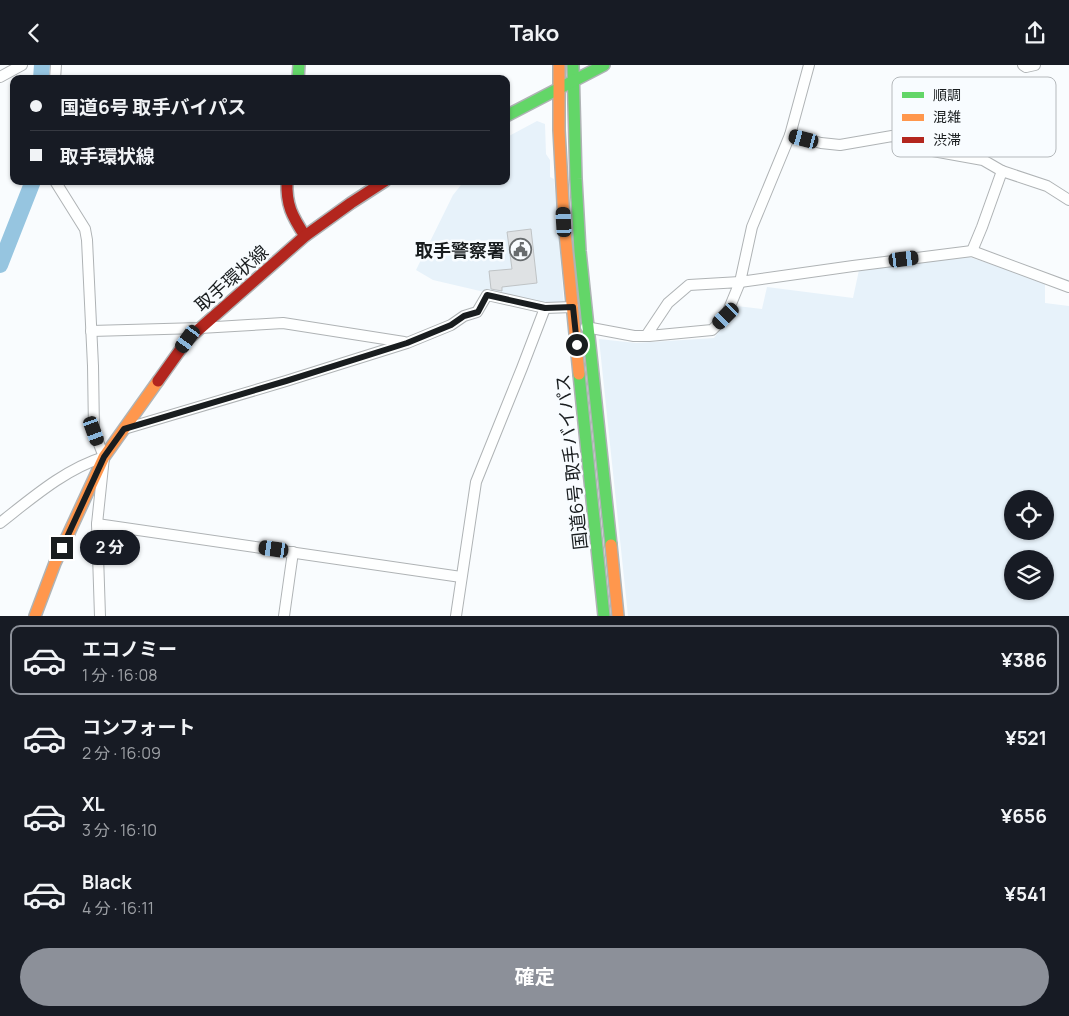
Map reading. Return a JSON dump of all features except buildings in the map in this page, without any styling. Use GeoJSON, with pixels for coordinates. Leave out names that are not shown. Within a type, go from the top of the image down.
{"type":"FeatureCollection","features":[{"type":"Feature","properties":{"kind":"main road","name":"国道6号 取手バイパス"},"geometry":{"type":"LineString","coordinates":[[559,65],[559,130],[564,222],[604,616]]}},
{"type":"Feature","properties":{"kind":"main road","name":"国道6号 取手バイパス"},"geometry":{"type":"LineString","coordinates":[[573,65],[576,188],[580,251],[618,616]]}},
{"type":"Feature","properties":{"kind":"main road"},"geometry":{"type":"LineString","coordinates":[[510,114],[604,65]]}},
{"type":"Feature","properties":{"kind":"main road"},"geometry":{"type":"LineString","coordinates":[[287,185],[287,205],[305,236]]}},
{"type":"Feature","properties":{"kind":"main road","name":"取手環状線"},"geometry":{"type":"LineString","coordinates":[[35,616],[55,563],[104,457],[188,339],[305,236],[379,185]]}},
{"type":"Feature","properties":{"kind":"street"},"geometry":{"type":"LineString","coordinates":[[0,77],[22,65]]}},
{"type":"Feature","properties":{"kind":"street"},"geometry":{"type":"LineString","coordinates":[[575,328],[588,327],[634,336],[646,336],[712,330],[726,316],[740,282],[752,227],[790,135],[808,65]]}},
{"type":"Feature","properties":{"kind":"street"},"geometry":{"type":"LineString","coordinates":[[1023,65],[1026,67],[1035,65]]}},
{"type":"Feature","properties":{"kind":"street"},"geometry":{"type":"LineString","coordinates":[[790,135],[821,143],[840,145],[892,136]]}},
{"type":"Feature","properties":{"kind":"street"},"geometry":{"type":"LineString","coordinates":[[966,157],[983,160],[1002,171],[1047,186],[1069,200]]}},
{"type":"Feature","properties":{"kind":"street"},"geometry":{"type":"LineString","coordinates":[[972,251],[1002,171]]}},
{"type":"Feature","properties":{"kind":"street"},"geometry":{"type":"LineString","coordinates":[[57,185],[84,229],[87,240],[94,431],[104,457],[97,524],[100,616]]}},
{"type":"Feature","properties":{"kind":"street"},"geometry":{"type":"LineString","coordinates":[[646,336],[668,303],[689,285],[740,282],[852,265],[972,251],[1069,287]]}},
{"type":"Feature","properties":{"kind":"street"},"geometry":{"type":"LineString","coordinates":[[124,429],[407,343],[451,325],[464,316],[478,312],[487,295],[545,308],[573,307]]}},
{"type":"Feature","properties":{"kind":"street"},"geometry":{"type":"LineString","coordinates":[[456,616],[476,483],[545,308]]}},
{"type":"Feature","properties":{"kind":"street"},"geometry":{"type":"LineString","coordinates":[[91,331],[200,328],[283,323],[407,343]]}},
{"type":"Feature","properties":{"kind":"street"},"geometry":{"type":"LineString","coordinates":[[0,523],[53,483],[86,462],[104,457]]}},
{"type":"Feature","properties":{"kind":"street"},"geometry":{"type":"LineString","coordinates":[[97,524],[461,577]]}},
{"type":"Feature","properties":{"kind":"street"},"geometry":{"type":"LineString","coordinates":[[284,616],[293,552]]}},
{"type":"Feature","properties":{"kind":"shaded area"},"geometry":{"type":"Polygon","coordinates":[[[537,121],[545,124],[546,154],[550,160],[550,177],[554,179],[564,304],[540,305],[433,280],[416,270],[453,195],[461,185],[510,185],[510,135],[537,121]]]}},
{"type":"Feature","properties":{"kind":"shaded area"},"geometry":{"type":"Polygon","coordinates":[[[969,257],[1019,273],[1045,284],[1045,303],[1069,306],[1069,616],[628,616],[599,339],[636,343],[714,338],[737,306],[762,309],[767,287],[853,298],[859,270],[969,257]]]}},
{"type":"Feature","properties":{"kind":"waterway"},"geometry":{"type":"LineString","coordinates":[[41,75],[42,65]]}},
{"type":"Feature","properties":{"kind":"waterway"},"geometry":{"type":"LineString","coordinates":[[0,265],[31,185]]}},
{"type":"Feature","properties":{"kind":"traffic: fast"},"geometry":{"type":"LineString","coordinates":[[298,75],[299,65]]}},
{"type":"Feature","properties":{"kind":"traffic: fast"},"geometry":{"type":"LineString","coordinates":[[573,65],[580,251],[611,545]]}},
{"type":"Feature","properties":{"kind":"traffic: fast"},"geometry":{"type":"LineString","coordinates":[[510,114],[604,65]]}},
{"type":"Feature","properties":{"kind":"traffic: fast"},"geometry":{"type":"LineString","coordinates":[[579,374],[604,616]]}},
{"type":"Feature","properties":{"kind":"traffic: slow"},"geometry":{"type":"LineString","coordinates":[[559,65],[559,130],[564,222],[579,374]]}},
{"type":"Feature","properties":{"kind":"traffic: slow"},"geometry":{"type":"LineString","coordinates":[[35,616],[55,563],[104,457],[158,381]]}},
{"type":"Feature","properties":{"kind":"traffic: slow"},"geometry":{"type":"LineString","coordinates":[[611,545],[618,616]]}},
{"type":"Feature","properties":{"kind":"traffic: jam"},"geometry":{"type":"LineString","coordinates":[[287,185],[291,210],[305,236]]}},
{"type":"Feature","properties":{"kind":"traffic: jam"},"geometry":{"type":"LineString","coordinates":[[158,381],[188,339],[305,236],[379,185]]}},
{"type":"Feature","properties":{"kind":"place","name":"取手警察署"},"geometry":{"type":"Point","coordinates":[521,250]}},
{"type":"Feature","properties":{"kind":"route"},"geometry":{"type":"LineString","coordinates":[[62,548],[104,457],[124,429],[407,343],[451,325],[464,316],[478,312],[487,295],[545,308],[573,307],[577,345]]}}]}
